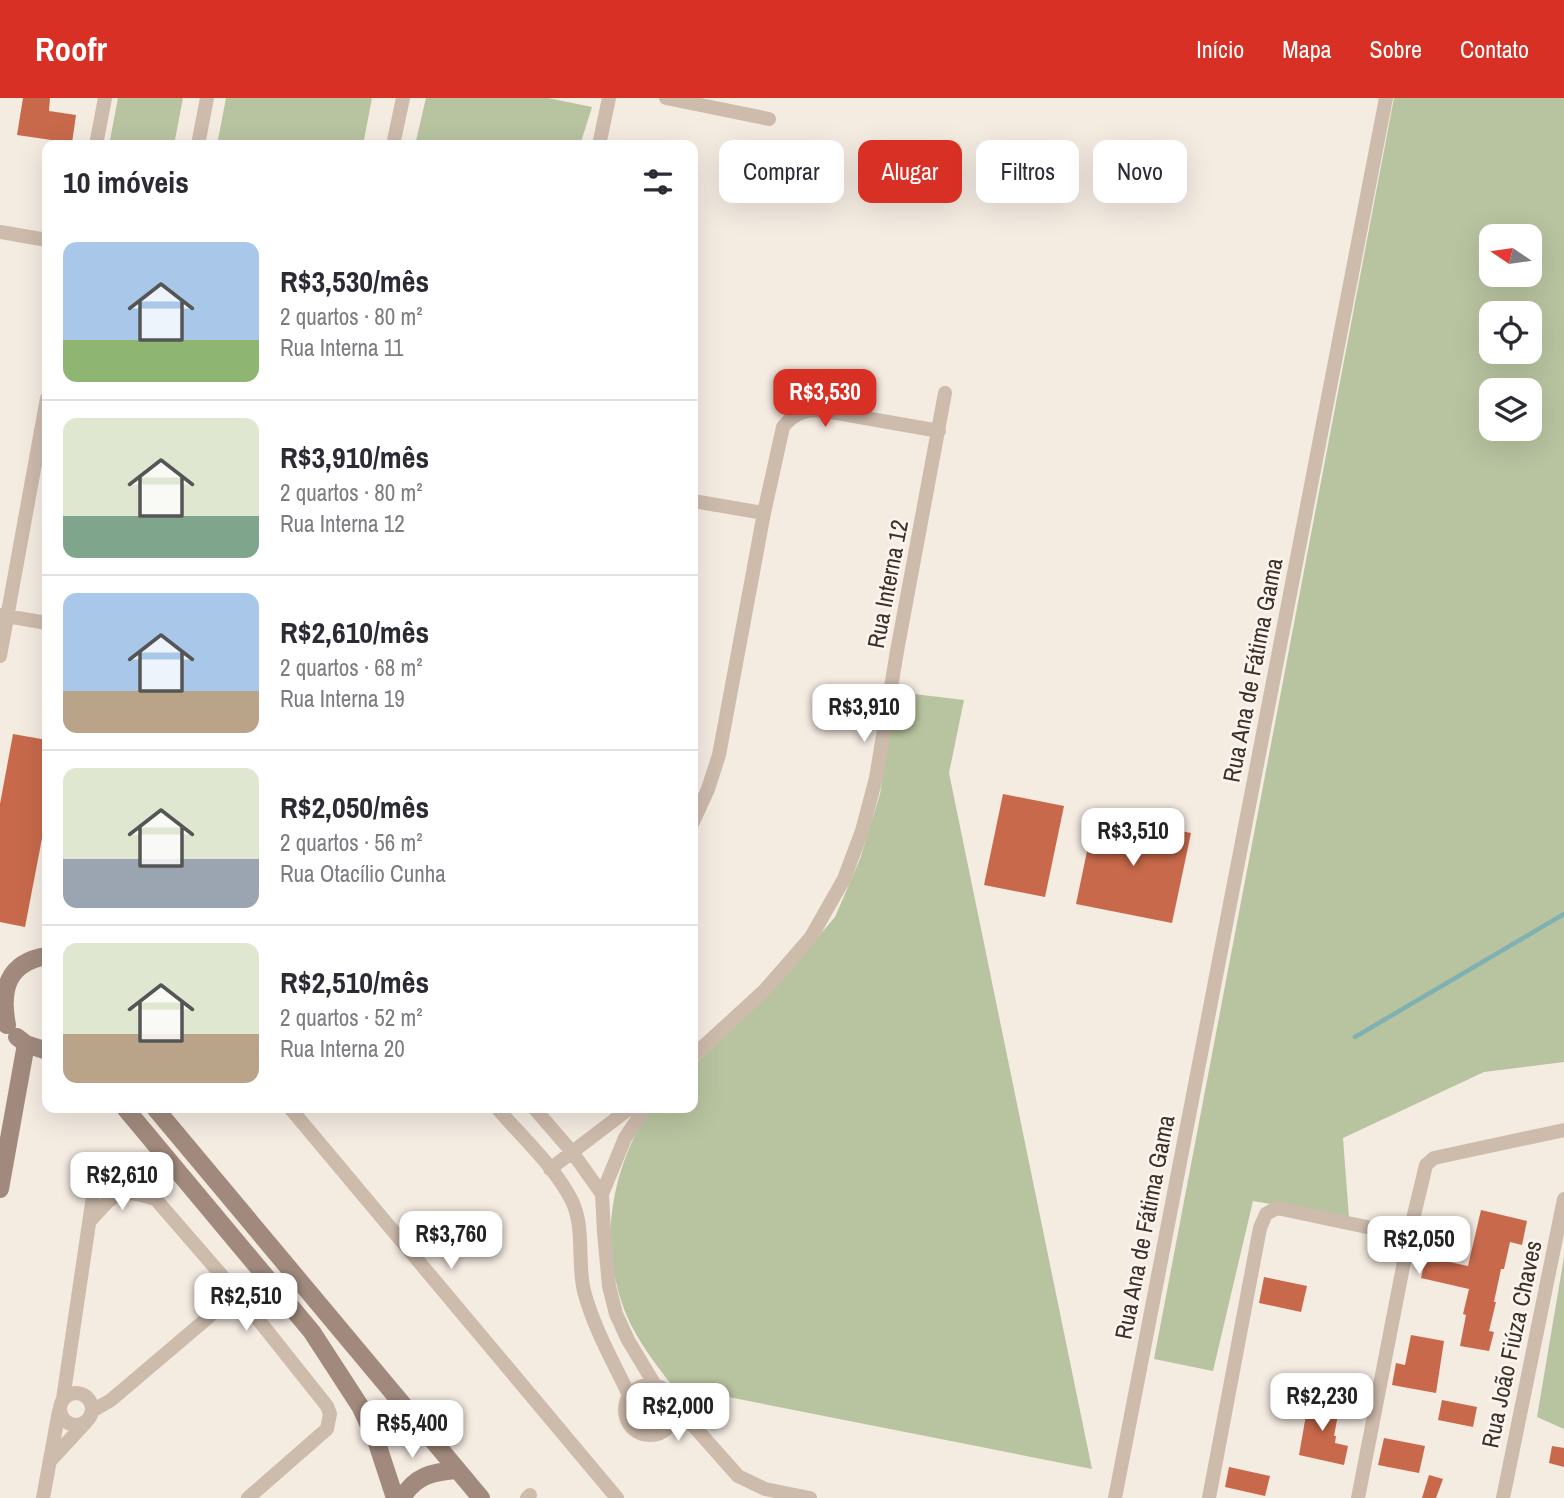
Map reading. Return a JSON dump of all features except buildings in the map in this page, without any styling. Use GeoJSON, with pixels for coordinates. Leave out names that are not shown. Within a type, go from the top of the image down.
{"type":"FeatureCollection","features":[{"type":"Feature","properties":{"kind":"main road"},"geometry":{"type":"LineString","coordinates":[[42,956],[5,975],[3,993],[4,1022],[15,1036],[26,1044],[42,1049]]}},
{"type":"Feature","properties":{"kind":"main road"},"geometry":{"type":"LineString","coordinates":[[0,1189],[26,1044]]}},
{"type":"Feature","properties":{"kind":"main road"},"geometry":{"type":"LineString","coordinates":[[129,1113],[312,1332],[360,1406],[376,1440],[395,1498]]}},
{"type":"Feature","properties":{"kind":"main road"},"geometry":{"type":"LineString","coordinates":[[159,1113],[481,1498]]}},
{"type":"Feature","properties":{"kind":"main road"},"geometry":{"type":"LineString","coordinates":[[402,1498],[414,1482],[423,1476],[456,1469]]}},
{"type":"Feature","properties":{"kind":"street"},"geometry":{"type":"LineString","coordinates":[[97,140],[105,98]]}},
{"type":"Feature","properties":{"kind":"street"},"geometry":{"type":"LineString","coordinates":[[199,140],[207,98]]}},
{"type":"Feature","properties":{"kind":"street"},"geometry":{"type":"LineString","coordinates":[[394,140],[403,98]]}},
{"type":"Feature","properties":{"kind":"street"},"geometry":{"type":"LineString","coordinates":[[600,140],[609,98]]}},
{"type":"Feature","properties":{"kind":"street"},"geometry":{"type":"LineString","coordinates":[[666,98],[769,120]]}},
{"type":"Feature","properties":{"kind":"street","name":"Rua Ana de Fátima Gama"},"geometry":{"type":"LineString","coordinates":[[1115,1498],[1386,98]]}},
{"type":"Feature","properties":{"kind":"street"},"geometry":{"type":"LineString","coordinates":[[0,232],[42,239]]}},
{"type":"Feature","properties":{"kind":"street","name":"Rua Interna 12"},"geometry":{"type":"LineString","coordinates":[[698,1051],[764,991],[811,937],[845,878],[862,831],[876,778],[946,393]]}},
{"type":"Feature","properties":{"kind":"street"},"geometry":{"type":"LineString","coordinates":[[698,810],[719,755],[764,513],[783,428],[789,420],[804,410],[820,410],[939,431]]}},
{"type":"Feature","properties":{"kind":"street"},"geometry":{"type":"LineString","coordinates":[[0,656],[3,616],[42,423]]}},
{"type":"Feature","properties":{"kind":"street"},"geometry":{"type":"LineString","coordinates":[[698,502],[764,513]]}},
{"type":"Feature","properties":{"kind":"street"},"geometry":{"type":"LineString","coordinates":[[3,616],[42,622]]}},
{"type":"Feature","properties":{"kind":"street"},"geometry":{"type":"LineString","coordinates":[[294,1113],[617,1498]]}},
{"type":"Feature","properties":{"kind":"street"},"geometry":{"type":"LineString","coordinates":[[501,1113],[565,1189],[577,1215],[584,1290],[598,1334],[629,1395]]}},
{"type":"Feature","properties":{"kind":"street"},"geometry":{"type":"LineString","coordinates":[[538,1113],[572,1152],[602,1194]]}},
{"type":"Feature","properties":{"kind":"street"},"geometry":{"type":"LineString","coordinates":[[550,1169],[623,1113]]}},
{"type":"Feature","properties":{"kind":"street"},"geometry":{"type":"LineString","coordinates":[[642,1113],[625,1138],[602,1194],[609,1286],[616,1314],[655,1385],[668,1392],[737,1476],[765,1489],[810,1498]]}},
{"type":"Feature","properties":{"kind":"street"},"geometry":{"type":"LineString","coordinates":[[1358,1498],[1423,1172],[1430,1160],[1562,1131]]}},
{"type":"Feature","properties":{"kind":"street"},"geometry":{"type":"LineString","coordinates":[[43,1498],[61,1405],[96,1176],[103,1166],[110,1162],[126,1166],[237,1293],[327,1406],[330,1414],[327,1429],[248,1498]]}},
{"type":"Feature","properties":{"kind":"street"},"geometry":{"type":"LineString","coordinates":[[89,1222],[119,1193],[134,1193],[156,1200]]}},
{"type":"Feature","properties":{"kind":"street","name":"Rua João Fiúza Chaves"},"geometry":{"type":"LineString","coordinates":[[1503,1498],[1564,1199]]}},
{"type":"Feature","properties":{"kind":"street"},"geometry":{"type":"LineString","coordinates":[[1209,1498],[1261,1228],[1266,1214],[1277,1208],[1409,1236]]}},
{"type":"Feature","properties":{"kind":"street"},"geometry":{"type":"LineString","coordinates":[[49,1462],[86,1406],[111,1400],[237,1293]]}},
{"type":"Feature","properties":{"kind":"street"},"geometry":{"type":"LineString","coordinates":[[66,1367],[86,1406],[81,1425],[69,1425],[61,1417],[61,1405],[69,1394],[86,1406]]}},
{"type":"Feature","properties":{"kind":"street"},"geometry":{"type":"LineString","coordinates":[[655,1385],[640,1386],[629,1395],[626,1418],[631,1427],[650,1436],[660,1434],[670,1427],[675,1417],[676,1405]]}},
{"type":"Feature","properties":{"kind":"green space"},"geometry":{"type":"Polygon","coordinates":[[[118,98],[183,98],[175,140],[110,140],[118,98]]]}},
{"type":"Feature","properties":{"kind":"green space"},"geometry":{"type":"Polygon","coordinates":[[[226,98],[372,98],[364,140],[218,140],[226,98]]]}},
{"type":"Feature","properties":{"kind":"green space"},"geometry":{"type":"Polygon","coordinates":[[[426,98],[548,98],[592,107],[582,140],[416,140],[426,98]]]}},
{"type":"Feature","properties":{"kind":"green space"},"geometry":{"type":"Polygon","coordinates":[[[1394,98],[1564,98],[1564,1062],[1484,1072],[1343,1138],[1349,1218],[1253,1201],[1213,1371],[1154,1359],[1394,98]]]}},
{"type":"Feature","properties":{"kind":"green space"},"geometry":{"type":"Polygon","coordinates":[[[897,692],[964,700],[949,773],[1092,1469],[713,1394],[696,1416],[656,1365],[638,1338],[624,1309],[616,1283],[611,1231],[618,1180],[637,1132],[647,1113],[698,1113],[698,1061],[776,986],[835,917],[860,859],[880,794],[897,692]]]}},
{"type":"Feature","properties":{"kind":"green space"},"geometry":{"type":"Polygon","coordinates":[[[1564,1257],[1564,1429],[1537,1417],[1564,1257]]]}},
{"type":"Feature","properties":{"kind":"waterway"},"geometry":{"type":"LineString","coordinates":[[1355,1037],[1564,914]]}}]}
